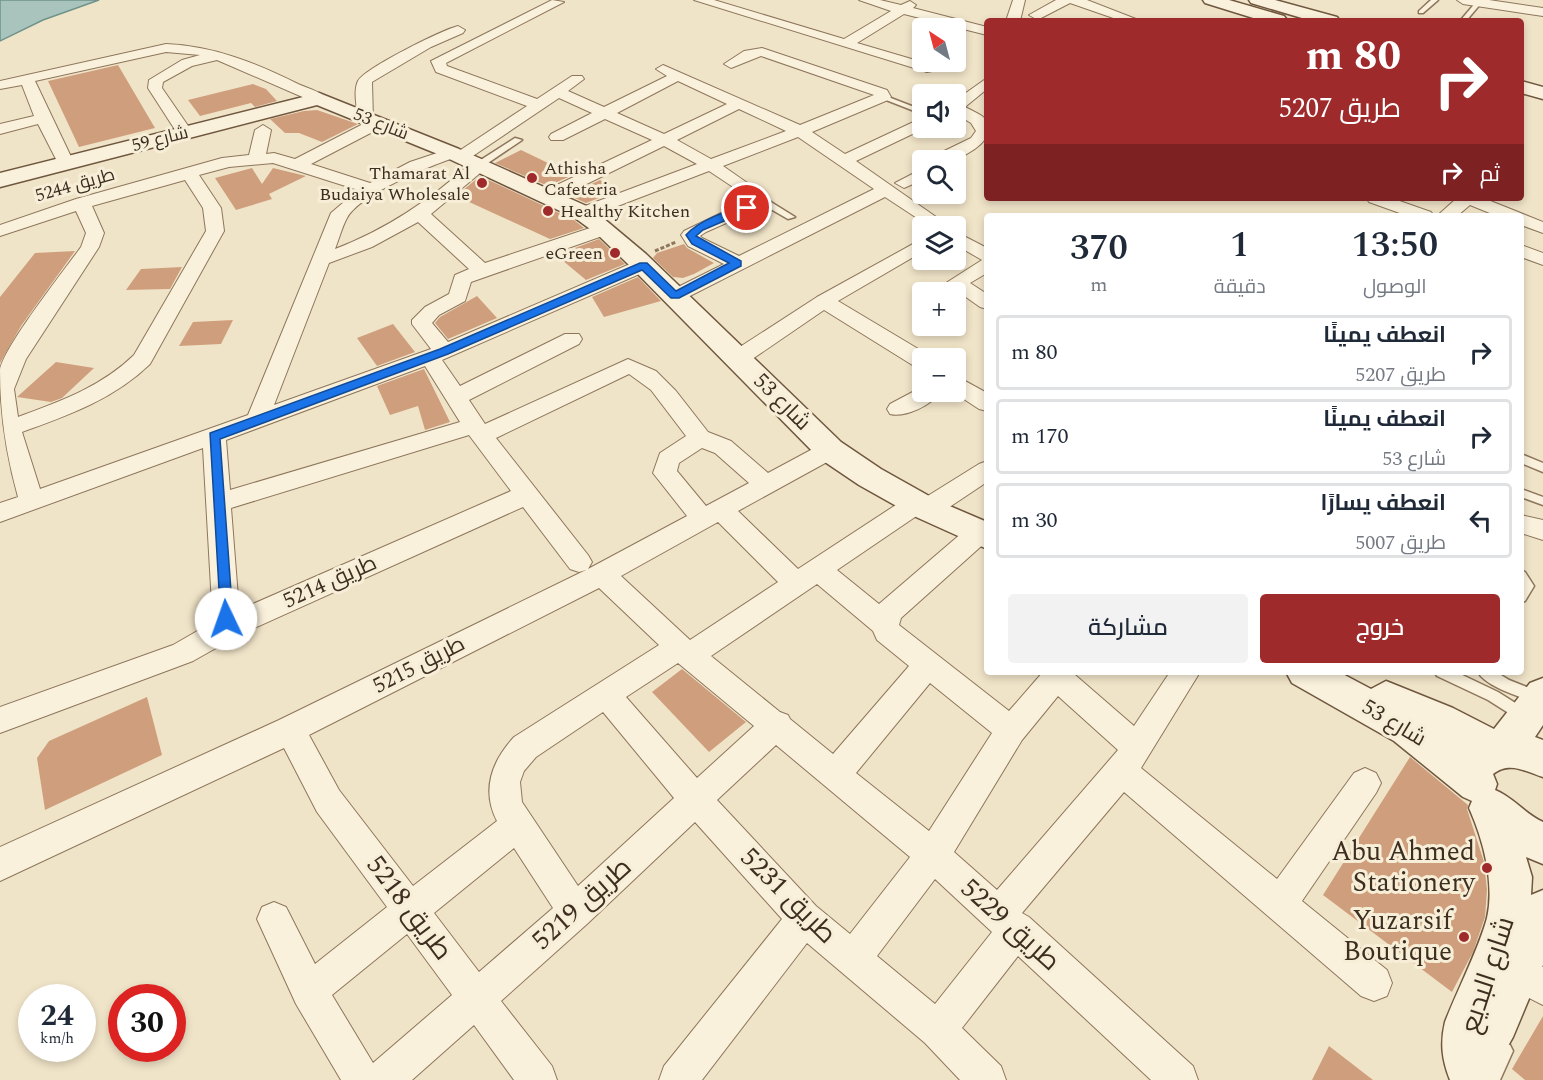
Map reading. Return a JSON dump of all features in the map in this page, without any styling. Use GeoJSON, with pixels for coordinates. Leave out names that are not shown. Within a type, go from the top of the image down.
{"type":"FeatureCollection","features":[{"type":"Feature","properties":{"kind":"street"},"geometry":{"type":"LineString","coordinates":[[700,0],[912,64]]}},
{"type":"Feature","properties":{"kind":"street"},"geometry":{"type":"LineString","coordinates":[[866,0],[984,30]]}},
{"type":"Feature","properties":{"kind":"street"},"geometry":{"type":"LineString","coordinates":[[845,44],[918,0]]}},
{"type":"Feature","properties":{"kind":"street"},"geometry":{"type":"LineString","coordinates":[[1015,18],[1019,0]]}},
{"type":"Feature","properties":{"kind":"street"},"geometry":{"type":"LineString","coordinates":[[1036,15],[1066,0]]}},
{"type":"Feature","properties":{"kind":"street"},"geometry":{"type":"LineString","coordinates":[[1076,0],[1126,18]]}},
{"type":"Feature","properties":{"kind":"street"},"geometry":{"type":"LineString","coordinates":[[1211,0],[1316,18]]}},
{"type":"Feature","properties":{"kind":"street"},"geometry":{"type":"LineString","coordinates":[[1463,0],[1543,12]]}},
{"type":"Feature","properties":{"kind":"street"},"geometry":{"type":"LineString","coordinates":[[558,2],[438,61],[441,69],[601,114],[663,139],[710,164],[753,203]]}},
{"type":"Feature","properties":{"kind":"street"},"geometry":{"type":"LineString","coordinates":[[1073,16],[1093,6]]}},
{"type":"Feature","properties":{"kind":"street"},"geometry":{"type":"LineString","coordinates":[[1260,7],[1276,18]]}},
{"type":"Feature","properties":{"kind":"street"},"geometry":{"type":"LineString","coordinates":[[299,164],[372,120],[363,88],[366,80],[426,44],[458,30]]}},
{"type":"Feature","properties":{"kind":"street","name":"شارع 53"},"geometry":{"type":"LineString","coordinates":[[27,79],[166,48],[183,47],[215,56],[372,120],[548,196],[583,213],[605,229],[830,450],[870,477],[922,506],[983,535]]}},
{"type":"Feature","properties":{"kind":"street"},"geometry":{"type":"LineString","coordinates":[[583,213],[883,97],[882,93],[873,89],[762,52],[749,54],[731,64]]}},
{"type":"Feature","properties":{"kind":"street"},"geometry":{"type":"LineString","coordinates":[[185,133],[156,88],[156,80],[187,63],[215,56]]}},
{"type":"Feature","properties":{"kind":"street"},"geometry":{"type":"LineString","coordinates":[[663,69],[800,131],[844,161],[896,186],[929,216]]}},
{"type":"Feature","properties":{"kind":"street"},"geometry":{"type":"LineString","coordinates":[[1524,71],[1543,76]]}},
{"type":"Feature","properties":{"kind":"street"},"geometry":{"type":"LineString","coordinates":[[557,137],[678,76]]}},
{"type":"Feature","properties":{"kind":"street"},"geometry":{"type":"LineString","coordinates":[[0,85],[27,79],[43,118],[66,163]]}},
{"type":"Feature","properties":{"kind":"street"},"geometry":{"type":"LineString","coordinates":[[256,422],[340,213],[371,189],[416,166],[457,156],[577,79]]}},
{"type":"Feature","properties":{"kind":"street"},"geometry":{"type":"LineString","coordinates":[[966,99],[984,84]]}},
{"type":"Feature","properties":{"kind":"street"},"geometry":{"type":"LineString","coordinates":[[1524,88],[1543,93]]}},
{"type":"Feature","properties":{"kind":"street","name":"شارع 59"},"geometry":{"type":"LineString","coordinates":[[0,180],[319,99]]}},
{"type":"Feature","properties":{"kind":"street"},"geometry":{"type":"LineString","coordinates":[[548,196],[740,103]]}},
{"type":"Feature","properties":{"kind":"street"},"geometry":{"type":"LineString","coordinates":[[959,150],[976,141],[984,131],[977,120],[966,113]]}},
{"type":"Feature","properties":{"kind":"street"},"geometry":{"type":"LineString","coordinates":[[0,129],[43,118]]}},
{"type":"Feature","properties":{"kind":"street"},"geometry":{"type":"LineString","coordinates":[[844,161],[912,128]]}},
{"type":"Feature","properties":{"kind":"street"},"geometry":{"type":"LineString","coordinates":[[256,160],[263,130]]}},
{"type":"Feature","properties":{"kind":"street"},"geometry":{"type":"LineString","coordinates":[[321,260],[379,239],[420,214],[457,156]]}},
{"type":"Feature","properties":{"kind":"street","name":"طريق 5244"},"geometry":{"type":"LineString","coordinates":[[0,231],[42,215],[228,162],[274,158],[299,164],[371,189]]}},
{"type":"Feature","properties":{"kind":"street"},"geometry":{"type":"LineString","coordinates":[[692,171],[753,203]]}},
{"type":"Feature","properties":{"kind":"street"},"geometry":{"type":"LineString","coordinates":[[11,428],[104,390],[128,374],[142,358],[215,231],[217,221],[214,212],[189,173]]}},
{"type":"Feature","properties":{"kind":"street"},"geometry":{"type":"LineString","coordinates":[[675,296],[737,263],[912,179]]}},
{"type":"Feature","properties":{"kind":"street"},"geometry":{"type":"LineString","coordinates":[[1383,201],[1417,213]]}},
{"type":"Feature","properties":{"kind":"street"},"geometry":{"type":"LineString","coordinates":[[1450,213],[1464,201]]}},
{"type":"Feature","properties":{"kind":"street"},"geometry":{"type":"LineString","coordinates":[[1476,201],[1506,213]]}},
{"type":"Feature","properties":{"kind":"street"},"geometry":{"type":"LineString","coordinates":[[32,501],[11,428],[3,390],[8,374],[90,247],[95,233],[82,203]]}},
{"type":"Feature","properties":{"kind":"street"},"geometry":{"type":"LineString","coordinates":[[737,263],[695,242],[690,235],[753,203]]}},
{"type":"Feature","properties":{"kind":"street"},"geometry":{"type":"LineString","coordinates":[[420,214],[482,270],[605,229]]}},
{"type":"Feature","properties":{"kind":"street"},"geometry":{"type":"LineString","coordinates":[[1524,220],[1543,228]]}},
{"type":"Feature","properties":{"kind":"street"},"geometry":{"type":"LineString","coordinates":[[966,243],[984,254]]}},
{"type":"Feature","properties":{"kind":"street"},"geometry":{"type":"LineString","coordinates":[[737,359],[824,301],[912,251]]}},
{"type":"Feature","properties":{"kind":"street"},"geometry":{"type":"LineString","coordinates":[[1524,252],[1543,259]]}},
{"type":"Feature","properties":{"kind":"street"},"geometry":{"type":"LineString","coordinates":[[0,513],[256,422],[437,354],[640,262]]}},
{"type":"Feature","properties":{"kind":"street"},"geometry":{"type":"LineString","coordinates":[[984,267],[956,283],[984,301]]}},
{"type":"Feature","properties":{"kind":"street","name":"طريق 5229"},"geometry":{"type":"LineString","coordinates":[[482,270],[462,279],[458,297],[422,320],[422,324],[456,397],[478,431],[526,495],[590,568],[685,651],[777,724],[933,855],[1179,1080]]}},
{"type":"Feature","properties":{"kind":"street"},"geometry":{"type":"LineString","coordinates":[[824,301],[912,355]]}},
{"type":"Feature","properties":{"kind":"street"},"geometry":{"type":"LineString","coordinates":[[456,397],[572,339]]}},
{"type":"Feature","properties":{"kind":"street"},"geometry":{"type":"LineString","coordinates":[[219,503],[354,460],[478,431],[628,366],[639,368],[650,377],[700,438],[723,447],[767,485]]}},
{"type":"Feature","properties":{"kind":"street"},"geometry":{"type":"LineString","coordinates":[[966,388],[983,396]]}},
{"type":"Feature","properties":{"kind":"street"},"geometry":{"type":"LineString","coordinates":[[898,409],[912,401]]}},
{"type":"Feature","properties":{"kind":"street"},"geometry":{"type":"LineString","coordinates":[[214,436],[229,627]]}},
{"type":"Feature","properties":{"kind":"street"},"geometry":{"type":"LineString","coordinates":[[700,438],[668,459],[665,473],[712,515],[884,624]]}},
{"type":"Feature","properties":{"kind":"street","name":"طريق 5215"},"geometry":{"type":"LineString","coordinates":[[0,864],[290,730],[590,568],[712,515],[830,450]]}},
{"type":"Feature","properties":{"kind":"street"},"geometry":{"type":"LineString","coordinates":[[575,912],[507,808],[503,792],[505,776],[513,760],[540,736],[606,694],[685,651],[922,506],[984,472]]}},
{"type":"Feature","properties":{"kind":"street","name":"طريق 5214"},"geometry":{"type":"LineString","coordinates":[[0,720],[183,653],[229,627],[526,495]]}},
{"type":"Feature","properties":{"kind":"street"},"geometry":{"type":"LineString","coordinates":[[1524,525],[1543,530]]}},
{"type":"Feature","properties":{"kind":"street"},"geometry":{"type":"LineString","coordinates":[[983,535],[891,610],[885,616],[884,624],[887,632],[1011,730]]}},
{"type":"Feature","properties":{"kind":"street"},"geometry":{"type":"LineString","coordinates":[[835,775],[928,666]]}},
{"type":"Feature","properties":{"kind":"street"},"geometry":{"type":"LineString","coordinates":[[853,959],[933,855],[1011,730],[1058,675]]}},
{"type":"Feature","properties":{"kind":"street"},"geometry":{"type":"LineString","coordinates":[[1060,675],[1129,759],[1281,903],[1374,983]]}},
{"type":"Feature","properties":{"kind":"street"},"geometry":{"type":"LineString","coordinates":[[938,1030],[1007,922],[1129,759],[1184,675]]}},
{"type":"Feature","properties":{"kind":"street","name":"شارع 53"},"geometry":{"type":"LineString","coordinates":[[1310,675],[1408,729],[1445,756],[1516,831],[1543,843]]}},
{"type":"Feature","properties":{"kind":"street","name":"شارع 53"},"geometry":{"type":"LineString","coordinates":[[1320,675],[1418,711],[1522,722],[1520,750],[1543,759]]}},
{"type":"Feature","properties":{"kind":"street","name":"طريق 5231"},"geometry":{"type":"LineString","coordinates":[[606,694],[695,799],[804,918],[938,1030],[987,1080]]}},
{"type":"Feature","properties":{"kind":"street"},"geometry":{"type":"LineString","coordinates":[[1486,799],[1475,772],[1478,762],[1522,722]]}},
{"type":"Feature","properties":{"kind":"street","name":"طريق 5219"},"geometry":{"type":"LineString","coordinates":[[274,919],[309,991],[364,1078],[477,998],[575,912],[777,724]]}},
{"type":"Feature","properties":{"kind":"street","name":"طريق 5218"},"geometry":{"type":"LineString","coordinates":[[290,730],[328,801],[538,1080]]}},
{"type":"Feature","properties":{"kind":"street"},"geometry":{"type":"LineString","coordinates":[[1281,903],[1365,783]]}},
{"type":"Feature","properties":{"kind":"street","name":"شارع البديع"},"geometry":{"type":"LineString","coordinates":[[1477,1077],[1465,1040],[1469,1022],[1509,917],[1510,877],[1486,799]]}},
{"type":"Feature","properties":{"kind":"street"},"geometry":{"type":"LineString","coordinates":[[309,991],[517,825]]}},
{"type":"Feature","properties":{"kind":"street","name":"شارع البديع"},"geometry":{"type":"LineString","coordinates":[[1477,1077],[1496,1020],[1543,912]]}},
{"type":"Feature","properties":{"kind":"street"},"geometry":{"type":"LineString","coordinates":[[678,1080],[804,918]]}},
{"type":"Feature","properties":{"kind":"lane"},"geometry":{"type":"LineString","coordinates":[[1421,12],[1435,0]]}},
{"type":"Feature","properties":{"kind":"lane"},"geometry":{"type":"LineString","coordinates":[[1466,18],[1479,2]]}},
{"type":"Feature","properties":{"kind":"lane"},"geometry":{"type":"LineString","coordinates":[[883,97],[912,108]]}},
{"type":"Feature","properties":{"kind":"lane"},"geometry":{"type":"LineString","coordinates":[[457,156],[518,140]]}},
{"type":"Feature","properties":{"kind":"lane"},"geometry":{"type":"LineString","coordinates":[[753,203],[790,217]]}},
{"type":"Feature","properties":{"kind":"lane"},"geometry":{"type":"LineString","coordinates":[[1524,459],[1543,468]]}},
{"type":"Feature","properties":{"kind":"lane"},"geometry":{"type":"LineString","coordinates":[[1524,494],[1543,501]]}},
{"type":"Feature","properties":{"kind":"lane"},"geometry":{"type":"LineString","coordinates":[[1490,675],[1504,684],[1522,722]]}},
{"type":"Feature","properties":{"kind":"lane"},"geometry":{"type":"LineString","coordinates":[[1466,677],[1493,696],[1522,722]]}},
{"type":"Feature","properties":{"kind":"lane"},"geometry":{"type":"LineString","coordinates":[[1477,1077],[1513,1031]]}},
{"type":"Feature","properties":{"kind":"path"},"geometry":{"type":"LineString","coordinates":[[640,262],[690,235]]}},
{"type":"Feature","properties":{"kind":"water"},"geometry":{"type":"Polygon","coordinates":[[[0,0],[99,0],[43,20],[0,41],[0,0]]]}},
{"type":"Feature","properties":{"kind":"building"},"geometry":{"type":"Polygon","coordinates":[[[118,65],[155,128],[79,147],[48,81],[118,65]]]}},
{"type":"Feature","properties":{"kind":"building"},"geometry":{"type":"Polygon","coordinates":[[[253,84],[266,89],[277,101],[255,107],[251,103],[200,116],[188,100],[253,84]]]}},
{"type":"Feature","properties":{"kind":"building"},"geometry":{"type":"Polygon","coordinates":[[[317,110],[358,124],[322,142],[299,133],[285,133],[270,119],[304,111],[317,110]]]}},
{"type":"Feature","properties":{"kind":"building"},"geometry":{"type":"Polygon","coordinates":[[[521,150],[573,175],[548,186],[495,163],[521,150]]]}},
{"type":"Feature","properties":{"kind":"building"},"geometry":{"type":"Polygon","coordinates":[[[252,168],[262,184],[273,168],[306,176],[269,194],[272,199],[236,210],[215,178],[252,168]]]}},
{"type":"Feature","properties":{"kind":"building"},"geometry":{"type":"Polygon","coordinates":[[[480,176],[574,220],[584,228],[550,239],[456,196],[480,176]]]}},
{"type":"Feature","properties":{"kind":"building"},"geometry":{"type":"Polygon","coordinates":[[[600,180],[617,191],[586,203],[568,195],[600,180]]]}},
{"type":"Feature","properties":{"kind":"building"},"geometry":{"type":"Polygon","coordinates":[[[599,239],[625,264],[586,280],[556,255],[599,239]]]}},
{"type":"Feature","properties":{"kind":"building"},"geometry":{"type":"Polygon","coordinates":[[[684,244],[714,263],[683,278],[673,277],[653,258],[657,253],[684,244]]]}},
{"type":"Feature","properties":{"kind":"building"},"geometry":{"type":"Polygon","coordinates":[[[75,251],[21,326],[0,363],[0,297],[35,253],[75,251]]]}},
{"type":"Feature","properties":{"kind":"building"},"geometry":{"type":"Polygon","coordinates":[[[182,267],[170,289],[126,290],[141,269],[182,267]]]}},
{"type":"Feature","properties":{"kind":"building"},"geometry":{"type":"Polygon","coordinates":[[[638,277],[661,301],[604,317],[592,297],[638,277]]]}},
{"type":"Feature","properties":{"kind":"building"},"geometry":{"type":"Polygon","coordinates":[[[477,296],[497,318],[448,339],[435,323],[440,317],[477,296]]]}},
{"type":"Feature","properties":{"kind":"building"},"geometry":{"type":"Polygon","coordinates":[[[233,320],[221,344],[179,346],[193,322],[233,320]]]}},
{"type":"Feature","properties":{"kind":"building"},"geometry":{"type":"Polygon","coordinates":[[[393,324],[415,352],[377,366],[357,338],[393,324]]]}},
{"type":"Feature","properties":{"kind":"building"},"geometry":{"type":"Polygon","coordinates":[[[56,362],[94,368],[62,398],[51,402],[17,397],[56,362]]]}},
{"type":"Feature","properties":{"kind":"building"},"geometry":{"type":"Polygon","coordinates":[[[424,369],[450,422],[425,430],[418,406],[390,415],[377,386],[424,369]]]}},
{"type":"Feature","properties":{"kind":"building"},"geometry":{"type":"Polygon","coordinates":[[[682,669],[746,722],[709,752],[652,692],[682,669]]]}},
{"type":"Feature","properties":{"kind":"building"},"geometry":{"type":"Polygon","coordinates":[[[147,697],[162,755],[45,810],[37,758],[49,741],[147,697]]]}},
{"type":"Feature","properties":{"kind":"building"},"geometry":{"type":"Polygon","coordinates":[[[1410,757],[1468,805],[1467,809],[1484,862],[1487,890],[1485,917],[1473,952],[1452,992],[1323,895],[1410,757]]]}},
{"type":"Feature","properties":{"kind":"building"},"geometry":{"type":"Polygon","coordinates":[[[1543,1016],[1543,1080],[1525,1080],[1512,1069],[1543,1016]]]}},
{"type":"Feature","properties":{"kind":"building"},"geometry":{"type":"Polygon","coordinates":[[[1329,1046],[1373,1080],[1312,1080],[1329,1046]]]}},
{"type":"Feature","properties":{"kind":"place","name":"Athisha Cafeteria"},"geometry":{"type":"Point","coordinates":[532,178]}},
{"type":"Feature","properties":{"kind":"place","name":"Thamarat Al Budaiya Wholesale"},"geometry":{"type":"Point","coordinates":[482,183]}},
{"type":"Feature","properties":{"kind":"place","name":"Healthy Kitchen"},"geometry":{"type":"Point","coordinates":[548,211]}},
{"type":"Feature","properties":{"kind":"place","name":"eGreen"},"geometry":{"type":"Point","coordinates":[615,253]}},
{"type":"Feature","properties":{"kind":"place","name":"Abu Ahmed Stationery"},"geometry":{"type":"Point","coordinates":[1487,868]}},
{"type":"Feature","properties":{"kind":"place","name":"Yuzarsif Boutique"},"geometry":{"type":"Point","coordinates":[1464,937]}},
{"type":"Feature","properties":{"kind":"route"},"geometry":{"type":"LineString","coordinates":[[226,619],[214,436],[444,351],[644,265],[675,296],[737,263],[695,242],[690,235],[700,228],[747,208]]}}]}
